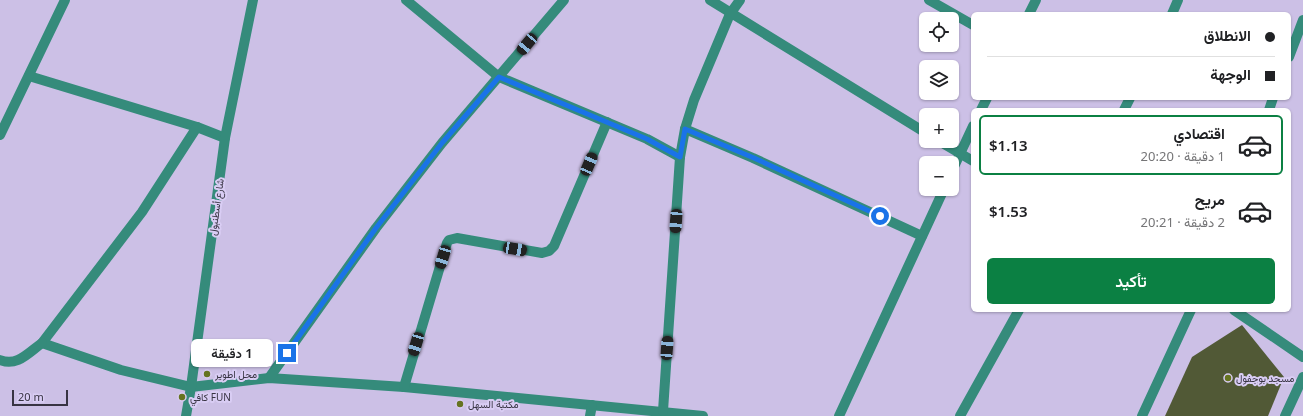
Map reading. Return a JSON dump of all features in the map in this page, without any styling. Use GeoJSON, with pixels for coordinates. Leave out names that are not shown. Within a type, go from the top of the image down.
{"type":"FeatureCollection","features":[{"type":"Feature","properties":{"kind":"street"},"geometry":{"type":"LineString","coordinates":[[0,135],[65,0]]}},
{"type":"Feature","properties":{"kind":"street","name":"شارع أسطنبول"},"geometry":{"type":"LineString","coordinates":[[186,416],[225,138],[253,0]]}},
{"type":"Feature","properties":{"kind":"street"},"geometry":{"type":"LineString","coordinates":[[406,0],[499,77],[647,139],[680,157]]}},
{"type":"Feature","properties":{"kind":"street"},"geometry":{"type":"LineString","coordinates":[[270,378],[376,228],[442,143],[564,0]]}},
{"type":"Feature","properties":{"kind":"street"},"geometry":{"type":"LineString","coordinates":[[710,0],[730,14],[919,129]]}},
{"type":"Feature","properties":{"kind":"street"},"geometry":{"type":"LineString","coordinates":[[663,411],[680,157],[685,129],[694,100],[730,14],[740,0]]}},
{"type":"Feature","properties":{"kind":"street"},"geometry":{"type":"LineString","coordinates":[[929,0],[971,24]]}},
{"type":"Feature","properties":{"kind":"street"},"geometry":{"type":"LineString","coordinates":[[1030,12],[1036,0]]}},
{"type":"Feature","properties":{"kind":"street"},"geometry":{"type":"LineString","coordinates":[[1173,12],[1178,0]]}},
{"type":"Feature","properties":{"kind":"street"},"geometry":{"type":"LineString","coordinates":[[1291,52],[1303,20]]}},
{"type":"Feature","properties":{"kind":"street"},"geometry":{"type":"LineString","coordinates":[[29,76],[197,127],[225,138]]}},
{"type":"Feature","properties":{"kind":"street"},"geometry":{"type":"LineString","coordinates":[[404,387],[449,240],[457,238],[542,254],[550,251],[554,246],[607,122]]}},
{"type":"Feature","properties":{"kind":"street"},"geometry":{"type":"LineString","coordinates":[[0,360],[8,363],[17,361],[42,343],[142,212],[197,127]]}},
{"type":"Feature","properties":{"kind":"street"},"geometry":{"type":"LineString","coordinates":[[685,129],[754,158],[922,236]]}},
{"type":"Feature","properties":{"kind":"street"},"geometry":{"type":"LineString","coordinates":[[959,156],[971,130]]}},
{"type":"Feature","properties":{"kind":"street"},"geometry":{"type":"LineString","coordinates":[[951,148],[971,160]]}},
{"type":"Feature","properties":{"kind":"street"},"geometry":{"type":"LineString","coordinates":[[839,416],[941,196]]}},
{"type":"Feature","properties":{"kind":"street"},"geometry":{"type":"LineString","coordinates":[[960,416],[1019,312]]}},
{"type":"Feature","properties":{"kind":"street"},"geometry":{"type":"LineString","coordinates":[[1142,416],[1190,312]]}},
{"type":"Feature","properties":{"kind":"street"},"geometry":{"type":"LineString","coordinates":[[1237,312],[1303,357]]}},
{"type":"Feature","properties":{"kind":"street"},"geometry":{"type":"LineString","coordinates":[[42,343],[121,370],[191,387],[270,378],[404,387],[703,416]]}},
{"type":"Feature","properties":{"kind":"street"},"geometry":{"type":"LineString","coordinates":[[1285,416],[1303,377]]}},
{"type":"Feature","properties":{"kind":"street"},"geometry":{"type":"LineString","coordinates":[[590,416],[592,405]]}},
{"type":"Feature","properties":{"kind":"building"},"geometry":{"type":"Polygon","coordinates":[[[1242,325],[1284,377],[1268,416],[1165,416],[1192,357],[1242,325]]]}},
{"type":"Feature","properties":{"kind":"place","name":"محل اطوير"},"geometry":{"type":"Point","coordinates":[207,374]}},
{"type":"Feature","properties":{"kind":"place","name":"مسجد بوجفول"},"geometry":{"type":"Point","coordinates":[1228,378]}},
{"type":"Feature","properties":{"kind":"place","name":"كافي FUN"},"geometry":{"type":"Point","coordinates":[182,397]}},
{"type":"Feature","properties":{"kind":"place","name":"مكتبة السهل"},"geometry":{"type":"Point","coordinates":[460,404]}},
{"type":"Feature","properties":{"kind":"route"},"geometry":{"type":"LineString","coordinates":[[287,353],[376,228],[442,143],[499,77],[647,139],[680,157],[685,129],[754,158],[880,216]]}}]}
